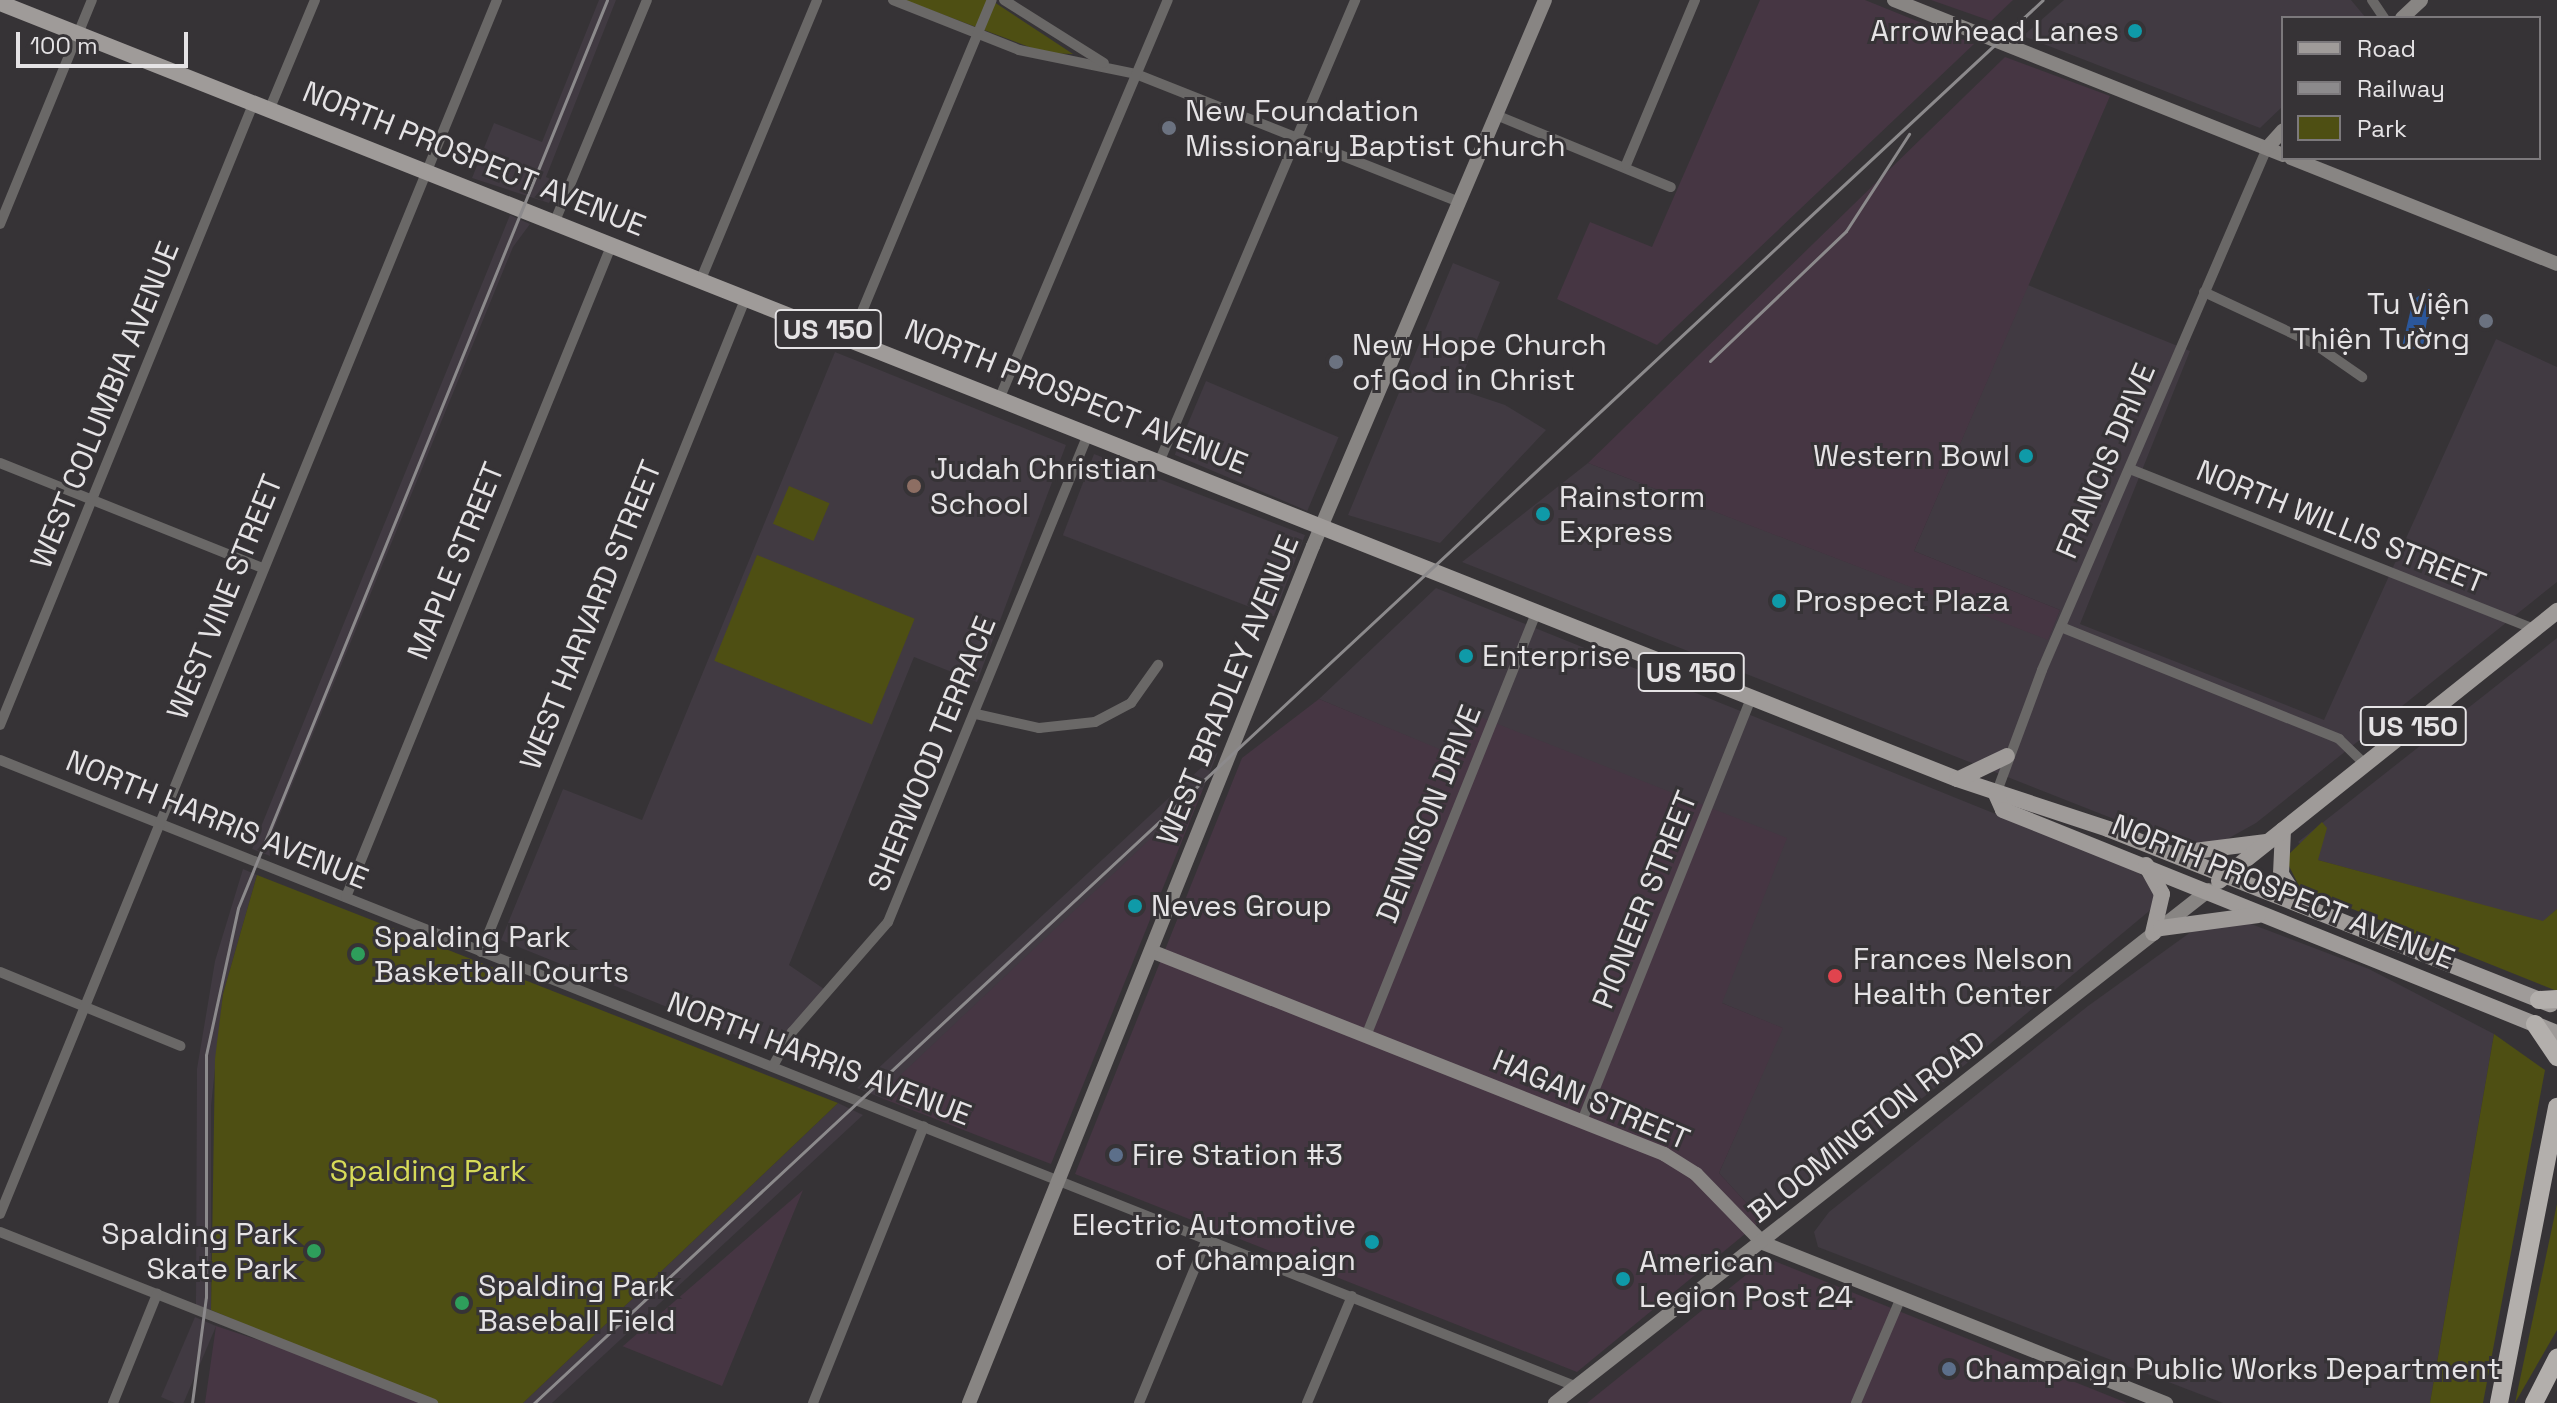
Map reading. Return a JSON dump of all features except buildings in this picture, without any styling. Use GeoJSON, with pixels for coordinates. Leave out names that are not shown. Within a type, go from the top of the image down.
{"type":"FeatureCollection","features":[{"type":"Feature","properties":{"kind":"highway"},"geometry":{"type":"LineString","coordinates":[[2535,1024],[2557,1057]]}},
{"type":"Feature","properties":{"kind":"highway"},"geometry":{"type":"LineString","coordinates":[[2499,1403],[2557,1107]]}},
{"type":"Feature","properties":{"kind":"highway"},"geometry":{"type":"LineString","coordinates":[[2534,1403],[2557,1358]]}},
{"type":"Feature","properties":{"kind":"main road","name":"WEST BRADLEY AVENUE"},"geometry":{"type":"LineString","coordinates":[[969,1403],[1322,524],[1545,0]]}},
{"type":"Feature","properties":{"kind":"main road"},"geometry":{"type":"LineString","coordinates":[[1894,0],[2281,154]]}},
{"type":"Feature","properties":{"kind":"main road"},"geometry":{"type":"LineString","coordinates":[[2404,16],[2421,0]]}},
{"type":"Feature","properties":{"kind":"main road","name":"NORTH PROSPECT AVENUE"},"geometry":{"type":"LineString","coordinates":[[0,3],[1322,524],[1957,779],[1996,794],[2010,792],[2169,852],[2305,909],[2548,999],[2557,1007]]}},
{"type":"Feature","properties":{"kind":"main road"},"geometry":{"type":"LineString","coordinates":[[2267,148],[2281,132]]}},
{"type":"Feature","properties":{"kind":"main road"},"geometry":{"type":"LineString","coordinates":[[2296,160],[2557,264]]}},
{"type":"Feature","properties":{"kind":"main road","name":"US 150"},"geometry":{"type":"LineString","coordinates":[[2209,890],[2557,611]]}},
{"type":"Feature","properties":{"kind":"main road"},"geometry":{"type":"LineString","coordinates":[[1957,779],[2007,756]]}},
{"type":"Feature","properties":{"kind":"main road","name":"NORTH PROSPECT AVENUE"},"geometry":{"type":"LineString","coordinates":[[1996,794],[2003,810],[2145,864],[2260,915],[2557,1033]]}},
{"type":"Feature","properties":{"kind":"main road"},"geometry":{"type":"LineString","coordinates":[[2283,830],[2281,874],[2305,909]]}},
{"type":"Feature","properties":{"kind":"main road"},"geometry":{"type":"LineString","coordinates":[[2169,852],[2268,841]]}},
{"type":"Feature","properties":{"kind":"main road"},"geometry":{"type":"LineString","coordinates":[[2145,864],[2162,894],[2157,930],[2260,915]]}},
{"type":"Feature","properties":{"kind":"main road","name":"BLOOMINGTON ROAD"},"geometry":{"type":"LineString","coordinates":[[1555,1403],[1763,1243],[2209,890]]}},
{"type":"Feature","properties":{"kind":"main road","name":"HAGAN STREET"},"geometry":{"type":"LineString","coordinates":[[1151,951],[1582,1121],[1688,1167],[1763,1243],[1900,1300],[2166,1403]]}},
{"type":"Feature","properties":{"kind":"street"},"geometry":{"type":"LineString","coordinates":[[0,224],[92,0]]}},
{"type":"Feature","properties":{"kind":"street","name":"WEST COLUMBIA AVENUE"},"geometry":{"type":"LineString","coordinates":[[0,725],[92,499],[262,105],[315,0]]}},
{"type":"Feature","properties":{"kind":"street","name":"WEST VINE STREET"},"geometry":{"type":"LineString","coordinates":[[0,1214],[497,0]]}},
{"type":"Feature","properties":{"kind":"street"},"geometry":{"type":"LineString","coordinates":[[555,221],[647,0]]}},
{"type":"Feature","properties":{"kind":"street"},"geometry":{"type":"LineString","coordinates":[[701,279],[817,0]]}},
{"type":"Feature","properties":{"kind":"street"},"geometry":{"type":"LineString","coordinates":[[893,0],[1043,57],[1105,64],[1136,74],[1459,202]]}},
{"type":"Feature","properties":{"kind":"street"},"geometry":{"type":"LineString","coordinates":[[851,338],[992,0]]}},
{"type":"Feature","properties":{"kind":"street"},"geometry":{"type":"LineString","coordinates":[[1004,0],[1105,64]]}},
{"type":"Feature","properties":{"kind":"street"},"geometry":{"type":"LineString","coordinates":[[1000,397],[1168,0]]}},
{"type":"Feature","properties":{"kind":"street"},"geometry":{"type":"LineString","coordinates":[[1160,460],[1355,0]]}},
{"type":"Feature","properties":{"kind":"street"},"geometry":{"type":"LineString","coordinates":[[1626,165],[1695,0]]}},
{"type":"Feature","properties":{"kind":"street"},"geometry":{"type":"LineString","coordinates":[[1496,115],[1626,165],[1671,187]]}},
{"type":"Feature","properties":{"kind":"street","name":"FRANCIS DRIVE"},"geometry":{"type":"LineString","coordinates":[[1996,794],[2007,756],[2061,627],[2267,148]]}},
{"type":"Feature","properties":{"kind":"street","name":"MAPLE STREET"},"geometry":{"type":"LineString","coordinates":[[346,897],[612,244]]}},
{"type":"Feature","properties":{"kind":"street"},"geometry":{"type":"LineString","coordinates":[[2204,292],[2313,343],[2362,377]]}},
{"type":"Feature","properties":{"kind":"street","name":"WEST HARVARD STREET"},"geometry":{"type":"LineString","coordinates":[[481,952],[746,297]]}},
{"type":"Feature","properties":{"kind":"street","name":"SHERWOOD TERRACE"},"geometry":{"type":"LineString","coordinates":[[773,1066],[792,1032],[888,922],[976,714],[1089,432]]}},
{"type":"Feature","properties":{"kind":"street"},"geometry":{"type":"LineString","coordinates":[[0,463],[263,568]]}},
{"type":"Feature","properties":{"kind":"street","name":"NORTH WILLIS STREET"},"geometry":{"type":"LineString","coordinates":[[2130,469],[2535,629]]}},
{"type":"Feature","properties":{"kind":"street","name":"DENNISON DRIVE"},"geometry":{"type":"LineString","coordinates":[[1366,1036],[1537,610]]}},
{"type":"Feature","properties":{"kind":"street"},"geometry":{"type":"LineString","coordinates":[[2061,627],[2339,739],[2365,764]]}},
{"type":"Feature","properties":{"kind":"street"},"geometry":{"type":"LineString","coordinates":[[976,714],[1039,728],[1082,725],[1131,703],[1158,665]]}},
{"type":"Feature","properties":{"kind":"street","name":"PIONEER STREET"},"geometry":{"type":"LineString","coordinates":[[1582,1121],[1752,697]]}},
{"type":"Feature","properties":{"kind":"street","name":"NORTH HARRIS AVENUE"},"geometry":{"type":"LineString","coordinates":[[0,760],[1575,1386]]}},
{"type":"Feature","properties":{"kind":"street"},"geometry":{"type":"LineString","coordinates":[[0,972],[180,1046]]}},
{"type":"Feature","properties":{"kind":"street"},"geometry":{"type":"LineString","coordinates":[[813,1403],[924,1126]]}},
{"type":"Feature","properties":{"kind":"street"},"geometry":{"type":"LineString","coordinates":[[0,1232],[433,1403]]}},
{"type":"Feature","properties":{"kind":"street"},"geometry":{"type":"LineString","coordinates":[[1139,1403],[1207,1239]]}},
{"type":"Feature","properties":{"kind":"street"},"geometry":{"type":"LineString","coordinates":[[113,1403],[157,1294]]}},
{"type":"Feature","properties":{"kind":"street"},"geometry":{"type":"LineString","coordinates":[[1307,1403],[1352,1296]]}},
{"type":"Feature","properties":{"kind":"street"},"geometry":{"type":"LineString","coordinates":[[1856,1403],[1900,1300]]}},
{"type":"Feature","properties":{"kind":"shaded area"},"geometry":{"type":"Polygon","coordinates":[[[599,0],[616,0],[546,177],[559,183],[549,203],[472,178],[494,123],[542,142],[599,0]]]}},
{"type":"Feature","properties":{"kind":"shaded area"},"geometry":{"type":"Polygon","coordinates":[[[1760,0],[1865,0],[1974,44],[1657,345],[1557,299],[1590,222],[1652,247],[1760,0]]]}},
{"type":"Feature","properties":{"kind":"shaded area"},"geometry":{"type":"Polygon","coordinates":[[[1931,0],[2013,0],[1991,21],[1931,0]]]}},
{"type":"Feature","properties":{"kind":"shaded area"},"geometry":{"type":"Polygon","coordinates":[[[2064,0],[2351,0],[2364,16],[2281,16],[2281,108],[2260,128],[2023,36],[2064,0]]]}},
{"type":"Feature","properties":{"kind":"shaded area"},"geometry":{"type":"Polygon","coordinates":[[[2005,57],[2110,96],[1914,551],[2060,610],[2048,640],[1588,463],[2005,57]]]}},
{"type":"Feature","properties":{"kind":"shaded area"},"geometry":{"type":"Polygon","coordinates":[[[510,215],[530,224],[513,247],[269,841],[270,856],[252,849],[510,215]]]}},
{"type":"Feature","properties":{"kind":"shaded area"},"geometry":{"type":"Polygon","coordinates":[[[1453,263],[1500,282],[1457,389],[1505,405],[1546,430],[1440,543],[1348,515],[1453,263]]]}},
{"type":"Feature","properties":{"kind":"shaded area"},"geometry":{"type":"Polygon","coordinates":[[[2028,285],[2190,351],[2080,624],[2324,720],[2496,339],[2557,367],[2557,582],[2256,823],[2220,843],[2180,845],[1462,562],[1588,463],[2048,639],[2060,610],[1914,551],[2028,285]]]}},
{"type":"Feature","properties":{"kind":"shaded area"},"geometry":{"type":"Polygon","coordinates":[[[835,352],[1066,445],[977,682],[914,657],[789,965],[824,989],[776,1051],[501,940],[563,789],[642,820],[835,352]]]}},
{"type":"Feature","properties":{"kind":"shaded area"},"geometry":{"type":"Polygon","coordinates":[[[1206,381],[1339,437],[1307,511],[1175,455],[1206,381]]]}},
{"type":"Feature","properties":{"kind":"shaded area"},"geometry":{"type":"Polygon","coordinates":[[[1094,454],[1305,535],[1274,616],[1063,535],[1094,454]]]}},
{"type":"Feature","properties":{"kind":"shaded area"},"geometry":{"type":"Polygon","coordinates":[[[1436,588],[2137,871],[2156,890],[2154,907],[1954,1074],[1762,1220],[1719,1173],[1782,1028],[1722,1003],[1481,718],[1461,759],[1319,699],[1436,588]]]}},
{"type":"Feature","properties":{"kind":"shaded area"},"geometry":{"type":"Polygon","coordinates":[[[2557,638],[2557,909],[2543,922],[2318,860],[2298,842],[2557,638]]]}},
{"type":"Feature","properties":{"kind":"shaded area"},"geometry":{"type":"Polygon","coordinates":[[[1319,699],[1461,758],[1480,717],[1787,838],[1722,1003],[1783,1028],[1719,1173],[1762,1220],[1577,1372],[1075,1174],[1242,758],[1319,699]]]}},
{"type":"Feature","properties":{"kind":"shaded area"},"geometry":{"type":"Polygon","coordinates":[[[1218,752],[1203,789],[884,1099],[857,1088],[1218,752]]]}},
{"type":"Feature","properties":{"kind":"shaded area"},"geometry":{"type":"Polygon","coordinates":[[[1203,789],[1051,1164],[884,1099],[890,1085],[1203,789]]]}},
{"type":"Feature","properties":{"kind":"shaded area"},"geometry":{"type":"Polygon","coordinates":[[[243,869],[257,875],[223,994],[211,1106],[211,1310],[196,1305],[197,1069],[215,961],[243,869]]]}},
{"type":"Feature","properties":{"kind":"shaded area"},"geometry":{"type":"Polygon","coordinates":[[[2246,922],[2369,969],[2494,1034],[2430,1403],[2223,1403],[1818,1247],[1814,1232],[1829,1212],[2088,1006],[2195,929],[2246,922]]]}},
{"type":"Feature","properties":{"kind":"shaded area"},"geometry":{"type":"Polygon","coordinates":[[[838,1103],[863,1115],[552,1403],[523,1403],[838,1103]]]}},
{"type":"Feature","properties":{"kind":"shaded area"},"geometry":{"type":"Polygon","coordinates":[[[803,1190],[722,1386],[622,1346],[623,1346],[803,1190]]]}},
{"type":"Feature","properties":{"kind":"shaded area"},"geometry":{"type":"Polygon","coordinates":[[[1767,1258],[2127,1403],[1587,1403],[1767,1258]]]}},
{"type":"Feature","properties":{"kind":"shaded area"},"geometry":{"type":"Polygon","coordinates":[[[195,1317],[216,1326],[183,1403],[161,1397],[195,1317]]]}},
{"type":"Feature","properties":{"kind":"shaded area"},"geometry":{"type":"Polygon","coordinates":[[[216,1326],[365,1375],[433,1403],[205,1403],[216,1326]]]}},
{"type":"Feature","properties":{"kind":"green space"},"geometry":{"type":"Polygon","coordinates":[[[904,0],[991,0],[1073,54],[1045,53],[904,0]]]}},
{"type":"Feature","properties":{"kind":"green space"},"geometry":{"type":"Polygon","coordinates":[[[789,486],[830,503],[813,541],[773,524],[789,486]]]}},
{"type":"Feature","properties":{"kind":"green space"},"geometry":{"type":"Polygon","coordinates":[[[757,555],[915,619],[872,724],[714,661],[757,555]]]}},
{"type":"Feature","properties":{"kind":"green space"},"geometry":{"type":"Polygon","coordinates":[[[2322,822],[2327,828],[2318,860],[2543,921],[2557,909],[2557,991],[2300,888],[2285,858],[2322,822]]]}},
{"type":"Feature","properties":{"kind":"green space","name":"Spalding Park"},"geometry":{"type":"Polygon","coordinates":[[[257,875],[838,1103],[523,1403],[433,1403],[211,1310],[215,1059],[223,994],[257,875]]]}},
{"type":"Feature","properties":{"kind":"green space"},"geometry":{"type":"Polygon","coordinates":[[[2494,1034],[2545,1070],[2483,1403],[2430,1403],[2494,1034]]]}},
{"type":"Feature","properties":{"kind":"green space"},"geometry":{"type":"Polygon","coordinates":[[[2557,1204],[2557,1330],[2515,1403],[2557,1204]]]}},
{"type":"Feature","properties":{"kind":"water"},"geometry":{"type":"Polygon","coordinates":[[[2429,289],[2440,303],[2427,320],[2423,347],[2401,351],[2413,300],[2429,289]]]}},
{"type":"Feature","properties":{"kind":"railway"},"geometry":{"type":"LineString","coordinates":[[192,1403],[206,1297],[206,1055],[238,908],[607,0]]}},
{"type":"Feature","properties":{"kind":"railway"},"geometry":{"type":"LineString","coordinates":[[534,1403],[2043,0]]}},
{"type":"Feature","properties":{"kind":"railway"},"geometry":{"type":"LineString","coordinates":[[1710,361],[1846,231],[1909,134]]}},
{"type":"Feature","properties":{"kind":"place","name":"Arrowhead Lanes"},"geometry":{"type":"Point","coordinates":[2135,31]}},
{"type":"Feature","properties":{"kind":"place","name":"New Foundation Missionary Baptist Church"},"geometry":{"type":"Point","coordinates":[1169,128]}},
{"type":"Feature","properties":{"kind":"place","name":"Tu Viện Thiện Tường"},"geometry":{"type":"Point","coordinates":[2486,321]}},
{"type":"Feature","properties":{"kind":"place","name":"New Hope Church of God in Christ"},"geometry":{"type":"Point","coordinates":[1336,362]}},
{"type":"Feature","properties":{"kind":"place","name":"Western Bowl"},"geometry":{"type":"Point","coordinates":[2026,456]}},
{"type":"Feature","properties":{"kind":"place","name":"Judah Christian School"},"geometry":{"type":"Point","coordinates":[914,486]}},
{"type":"Feature","properties":{"kind":"place","name":"Rainstorm Express"},"geometry":{"type":"Point","coordinates":[1543,514]}},
{"type":"Feature","properties":{"kind":"place","name":"Prospect Plaza"},"geometry":{"type":"Point","coordinates":[1779,601]}},
{"type":"Feature","properties":{"kind":"place","name":"Enterprise"},"geometry":{"type":"Point","coordinates":[1466,656]}},
{"type":"Feature","properties":{"kind":"place","name":"Neves Group"},"geometry":{"type":"Point","coordinates":[1135,906]}},
{"type":"Feature","properties":{"kind":"place","name":"Spalding Park Basketball Courts"},"geometry":{"type":"Point","coordinates":[358,954]}},
{"type":"Feature","properties":{"kind":"place","name":"Frances Nelson Health Center"},"geometry":{"type":"Point","coordinates":[1835,976]}},
{"type":"Feature","properties":{"kind":"place","name":"Fire Station #3"},"geometry":{"type":"Point","coordinates":[1116,1155]}},
{"type":"Feature","properties":{"kind":"place","name":"Electric Automotive of Champaign"},"geometry":{"type":"Point","coordinates":[1372,1242]}},
{"type":"Feature","properties":{"kind":"place","name":"Spalding Park Skate Park"},"geometry":{"type":"Point","coordinates":[314,1251]}},
{"type":"Feature","properties":{"kind":"place","name":"American Legion Post 24"},"geometry":{"type":"Point","coordinates":[1623,1279]}},
{"type":"Feature","properties":{"kind":"place","name":"Spalding Park Baseball Field"},"geometry":{"type":"Point","coordinates":[462,1303]}},
{"type":"Feature","properties":{"kind":"place","name":"Champaign Public Works Department"},"geometry":{"type":"Point","coordinates":[1949,1369]}}]}
